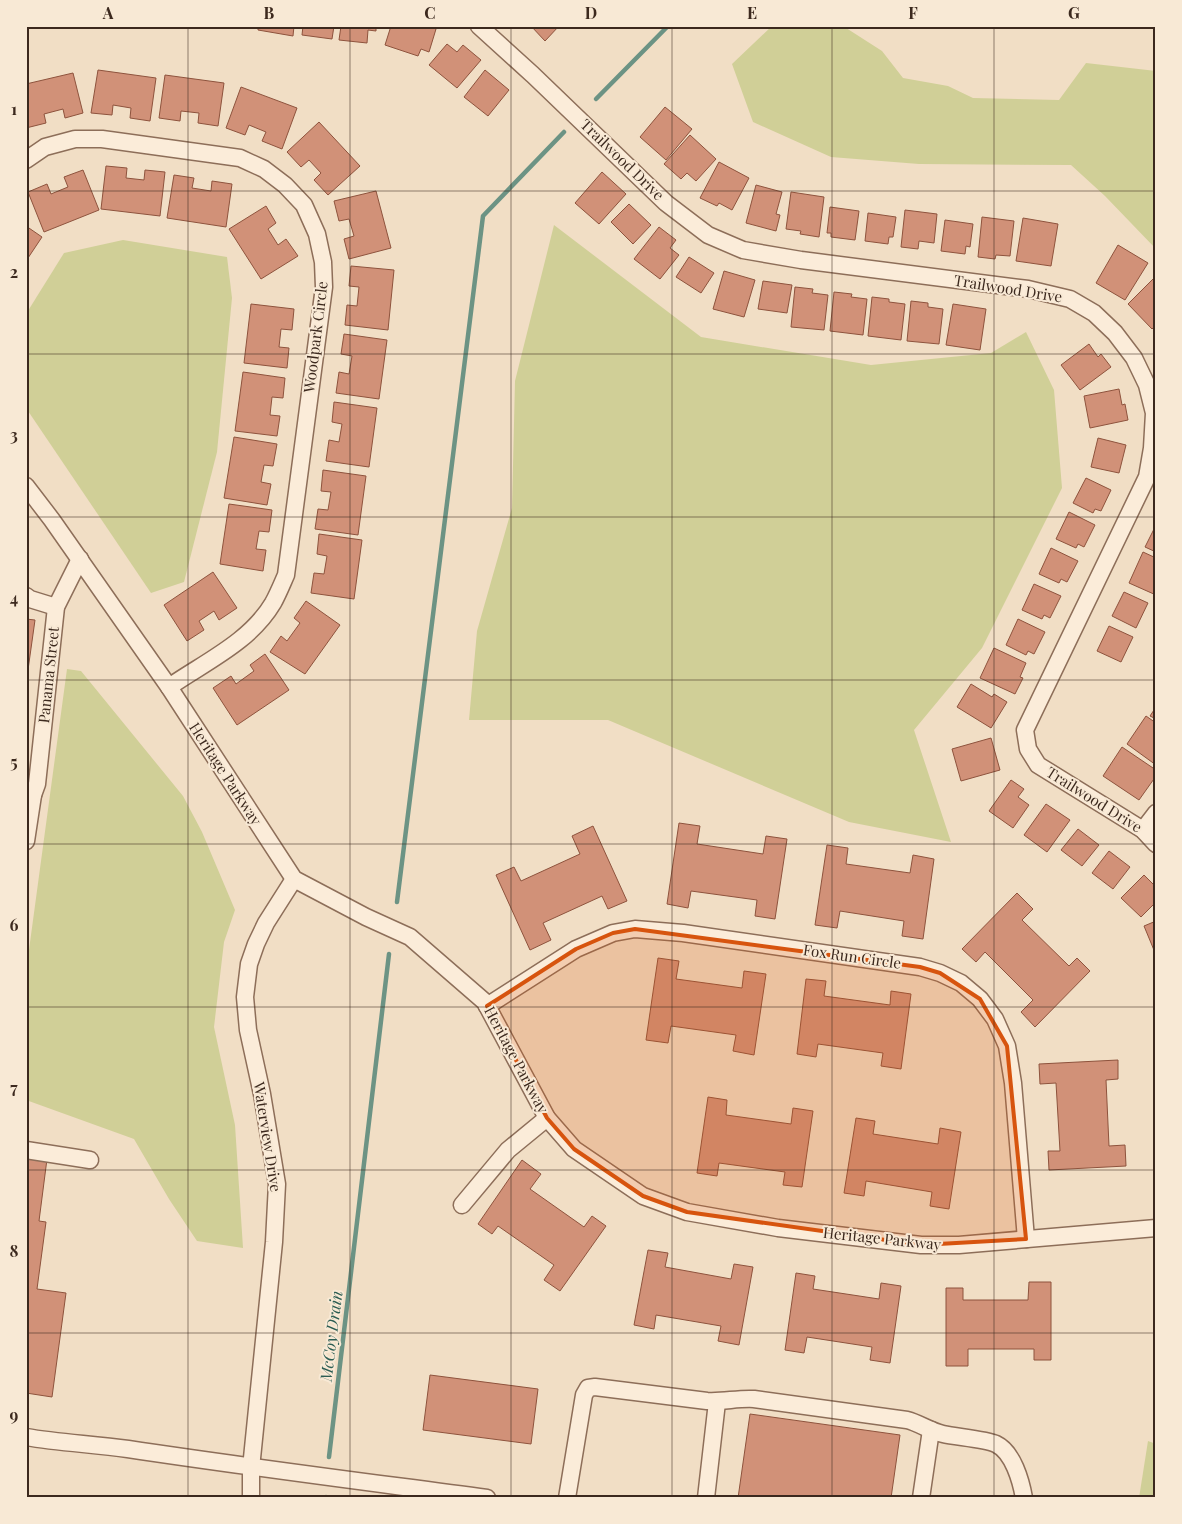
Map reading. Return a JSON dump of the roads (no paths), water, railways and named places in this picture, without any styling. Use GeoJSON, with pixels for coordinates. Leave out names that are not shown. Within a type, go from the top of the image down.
{"type":"FeatureCollection","features":[{"type":"Feature","properties":{"kind":"street","name":"Trailwood Drive"},"geometry":{"type":"LineString","coordinates":[[479,26],[533,75],[666,203],[708,235],[743,250],[801,260],[1036,291],[1070,299],[1094,313],[1115,333],[1134,358],[1147,385],[1154,413],[1152,448],[1147,477],[1026,730],[1028,749],[1038,765],[1143,830],[1156,844]]}},
{"type":"Feature","properties":{"kind":"street","name":"Woodpark Circle"},"geometry":{"type":"LineString","coordinates":[[26,160],[45,147],[75,139],[102,139],[240,158],[264,169],[286,185],[304,205],[317,234],[323,262],[324,287],[286,575],[273,603],[255,627],[239,641],[169,687]]}},
{"type":"Feature","properties":{"kind":"street","name":"Heritage Parkway"},"geometry":{"type":"LineString","coordinates":[[29,497],[80,559],[169,687],[294,878],[410,937],[487,1006],[547,1118],[574,1149],[643,1196],[687,1212],[778,1228],[921,1245],[959,1245],[1156,1228]]}},
{"type":"Feature","properties":{"kind":"street","name":"Panama Street"},"geometry":{"type":"LineString","coordinates":[[26,841],[29,797],[37,784],[56,606],[80,559]]}},
{"type":"Feature","properties":{"kind":"street"},"geometry":{"type":"LineString","coordinates":[[26,596],[30,599],[56,606]]}},
{"type":"Feature","properties":{"kind":"street"},"geometry":{"type":"LineString","coordinates":[[1143,830],[1156,813]]}},
{"type":"Feature","properties":{"kind":"street","name":"Waterview Drive"},"geometry":{"type":"LineString","coordinates":[[251,1498],[250,1468],[274,1242],[276,1184],[262,1094],[248,1030],[245,997],[249,964],[256,944],[266,923],[294,878]]}},
{"type":"Feature","properties":{"kind":"street","name":"Fox Run Circle"},"geometry":{"type":"LineString","coordinates":[[487,1006],[576,949],[613,933],[635,929],[683,933],[920,967],[940,973],[960,983],[980,999],[995,1018],[1007,1046],[1013,1083],[1026,1240]]}},
{"type":"Feature","properties":{"kind":"street"},"geometry":{"type":"LineString","coordinates":[[462,1205],[508,1150],[547,1118]]}},
{"type":"Feature","properties":{"kind":"street"},"geometry":{"type":"LineString","coordinates":[[26,1150],[90,1160]]}},
{"type":"Feature","properties":{"kind":"street"},"geometry":{"type":"LineString","coordinates":[[567,1498],[584,1395],[588,1388],[595,1386],[717,1402],[729,1399],[748,1399],[907,1420],[931,1430],[996,1444],[1005,1451],[1011,1460],[1024,1498]]}},
{"type":"Feature","properties":{"kind":"street"},"geometry":{"type":"LineString","coordinates":[[706,1498],[717,1402]]}},
{"type":"Feature","properties":{"kind":"street"},"geometry":{"type":"LineString","coordinates":[[920,1498],[931,1430]]}},
{"type":"Feature","properties":{"kind":"street"},"geometry":{"type":"LineString","coordinates":[[26,1436],[250,1468],[485,1498]]}},
{"type":"Feature","properties":{"kind":"waterway"},"geometry":{"type":"LineString","coordinates":[[596,99],[668,26]]}},
{"type":"Feature","properties":{"kind":"waterway"},"geometry":{"type":"LineString","coordinates":[[397,902],[483,216],[564,132]]}},
{"type":"Feature","properties":{"kind":"waterway","name":"McCoy Drain"},"geometry":{"type":"LineString","coordinates":[[329,1457],[389,954]]}}]}
